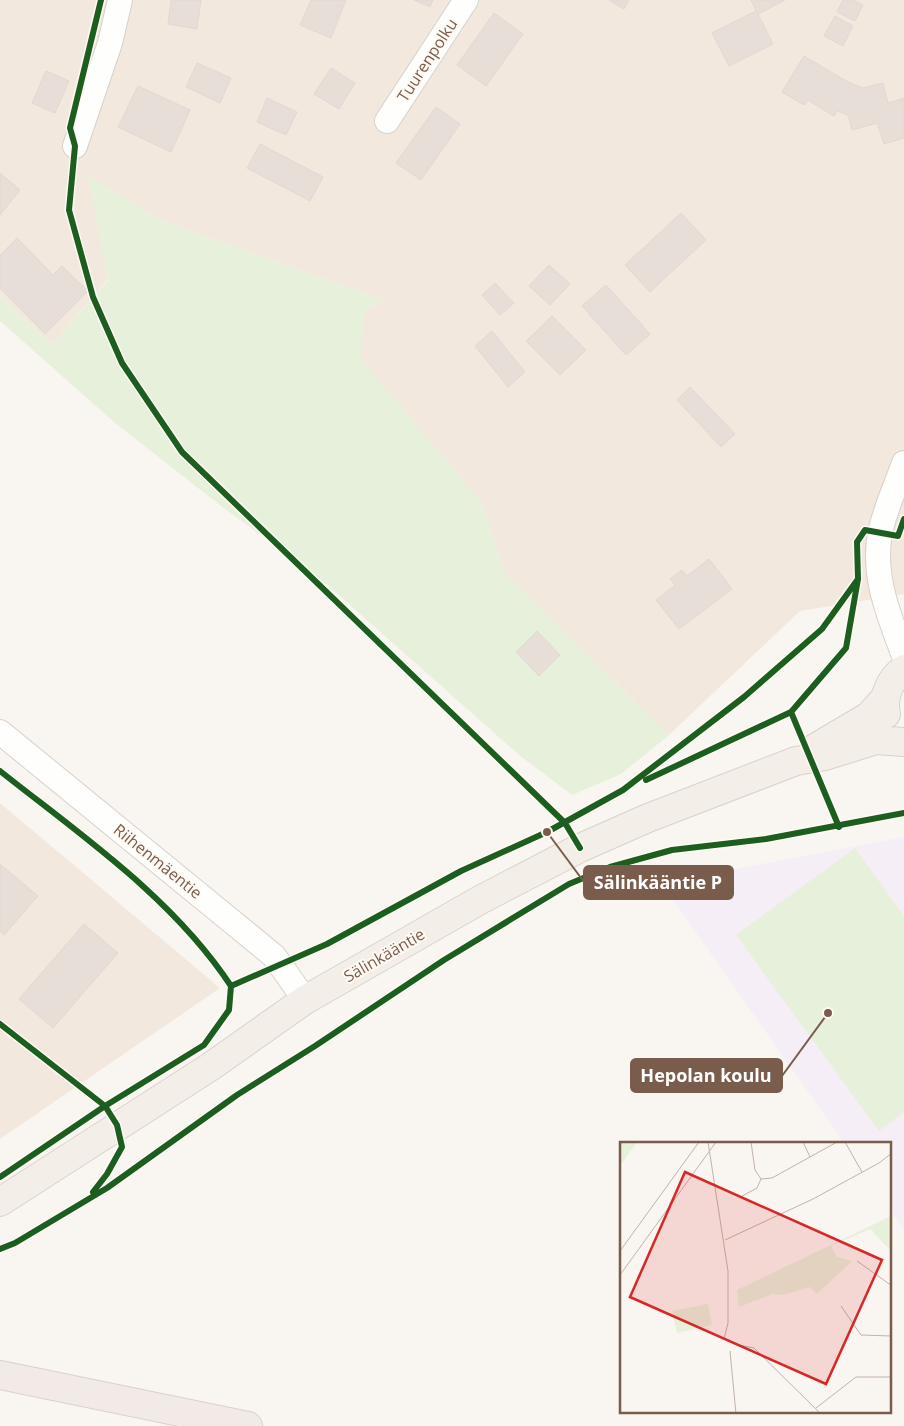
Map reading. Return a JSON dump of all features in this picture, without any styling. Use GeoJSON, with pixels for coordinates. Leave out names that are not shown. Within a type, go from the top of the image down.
{"type":"FeatureCollection","features":[{"type":"Feature","properties":{"kind":"highway"},"geometry":{"type":"LineString","coordinates":[[0,1375],[248,1426]]}},
{"type":"Feature","properties":{"kind":"main road","name":"Sälinkääntie"},"geometry":{"type":"LineString","coordinates":[[0,1202],[210,1067],[305,1000],[480,900],[580,848],[648,818],[796,761],[869,716],[886,697],[890,685],[904,669]]}},
{"type":"Feature","properties":{"kind":"main road"},"geometry":{"type":"LineString","coordinates":[[886,697],[889,723],[904,742]]}},
{"type":"Feature","properties":{"kind":"main road","name":"Sälinkääntie"},"geometry":{"type":"LineString","coordinates":[[796,761],[825,756],[876,740],[904,742]]}},
{"type":"Feature","properties":{"kind":"street"},"geometry":{"type":"LineString","coordinates":[[76,146],[110,43],[120,0]]}},
{"type":"Feature","properties":{"kind":"street","name":"Tuurenpolku"},"geometry":{"type":"LineString","coordinates":[[387,120],[466,0]]}},
{"type":"Feature","properties":{"kind":"street"},"geometry":{"type":"LineString","coordinates":[[904,463],[880,533],[878,564],[884,603],[904,656]]}},
{"type":"Feature","properties":{"kind":"street","name":"Riihenmäentie"},"geometry":{"type":"LineString","coordinates":[[0,732],[274,956],[305,1000]]}},
{"type":"Feature","properties":{"kind":"shaded area"},"geometry":{"type":"Polygon","coordinates":[[[0,0],[904,0],[904,594],[800,611],[669,735],[505,574],[482,503],[360,359],[364,311],[383,300],[160,220],[89,177],[108,279],[52,345],[0,296],[0,0]]]}},
{"type":"Feature","properties":{"kind":"shaded area"},"geometry":{"type":"Polygon","coordinates":[[[0,803],[220,988],[0,1139],[0,803]]]}},
{"type":"Feature","properties":{"kind":"shaded area"},"geometry":{"type":"Polygon","coordinates":[[[904,837],[904,1230],[892,1213],[892,1142],[843,1142],[661,883],[904,837]]]}},
{"type":"Feature","properties":{"kind":"green space"},"geometry":{"type":"Polygon","coordinates":[[[88,176],[160,220],[383,300],[364,311],[361,359],[482,503],[505,574],[669,735],[621,774],[572,795],[519,755],[323,581],[221,506],[114,422],[0,321],[0,296],[52,345],[108,280],[88,176]]]}},
{"type":"Feature","properties":{"kind":"green space"},"geometry":{"type":"Polygon","coordinates":[[[855,848],[904,916],[904,1112],[879,1131],[736,935],[855,848]]]}},
{"type":"Feature","properties":{"kind":"building"},"geometry":{"type":"Polygon","coordinates":[[[171,0],[201,0],[197,29],[168,24],[171,0]]]}},
{"type":"Feature","properties":{"kind":"building"},"geometry":{"type":"Polygon","coordinates":[[[311,0],[346,0],[331,38],[300,25],[311,0]]]}},
{"type":"Feature","properties":{"kind":"building"},"geometry":{"type":"Polygon","coordinates":[[[414,0],[433,0],[430,7],[414,0]]]}},
{"type":"Feature","properties":{"kind":"building"},"geometry":{"type":"Polygon","coordinates":[[[609,0],[629,0],[624,9],[609,0]]]}},
{"type":"Feature","properties":{"kind":"building"},"geometry":{"type":"Polygon","coordinates":[[[751,0],[785,0],[758,14],[773,44],[729,66],[712,33],[756,11],[751,0]]]}},
{"type":"Feature","properties":{"kind":"building"},"geometry":{"type":"Polygon","coordinates":[[[843,0],[853,0],[863,5],[855,21],[837,12],[843,0]]]}},
{"type":"Feature","properties":{"kind":"building"},"geometry":{"type":"Polygon","coordinates":[[[494,13],[523,34],[486,86],[457,65],[494,13]]]}},
{"type":"Feature","properties":{"kind":"building"},"geometry":{"type":"Polygon","coordinates":[[[835,16],[853,26],[843,46],[824,36],[835,16]]]}},
{"type":"Feature","properties":{"kind":"building"},"geometry":{"type":"Polygon","coordinates":[[[804,56],[846,81],[863,88],[883,83],[888,103],[904,98],[904,138],[884,144],[877,123],[852,130],[848,115],[837,111],[834,116],[808,100],[804,105],[782,92],[804,56]]]}},
{"type":"Feature","properties":{"kind":"building"},"geometry":{"type":"Polygon","coordinates":[[[197,63],[231,78],[220,103],[186,87],[197,63]]]}},
{"type":"Feature","properties":{"kind":"building"},"geometry":{"type":"Polygon","coordinates":[[[331,68],[355,83],[339,109],[314,94],[331,68]]]}},
{"type":"Feature","properties":{"kind":"building"},"geometry":{"type":"Polygon","coordinates":[[[46,71],[69,81],[55,113],[32,103],[46,71]]]}},
{"type":"Feature","properties":{"kind":"building"},"geometry":{"type":"Polygon","coordinates":[[[138,86],[190,110],[171,152],[118,127],[138,86]]]}},
{"type":"Feature","properties":{"kind":"building"},"geometry":{"type":"Polygon","coordinates":[[[267,98],[297,112],[286,135],[257,122],[267,98]]]}},
{"type":"Feature","properties":{"kind":"building"},"geometry":{"type":"Polygon","coordinates":[[[436,107],[460,124],[421,180],[396,163],[436,107]]]}},
{"type":"Feature","properties":{"kind":"building"},"geometry":{"type":"Polygon","coordinates":[[[260,144],[323,177],[310,201],[247,168],[260,144]]]}},
{"type":"Feature","properties":{"kind":"building"},"geometry":{"type":"Polygon","coordinates":[[[0,173],[20,190],[0,215],[0,173]]]}},
{"type":"Feature","properties":{"kind":"building"},"geometry":{"type":"Polygon","coordinates":[[[681,213],[706,240],[650,292],[625,265],[681,213]]]}},
{"type":"Feature","properties":{"kind":"building"},"geometry":{"type":"Polygon","coordinates":[[[17,238],[53,275],[62,266],[88,291],[45,334],[0,288],[0,255],[17,238]]]}},
{"type":"Feature","properties":{"kind":"building"},"geometry":{"type":"Polygon","coordinates":[[[549,265],[570,284],[550,305],[529,286],[549,265]]]}},
{"type":"Feature","properties":{"kind":"building"},"geometry":{"type":"Polygon","coordinates":[[[495,283],[514,303],[500,315],[482,295],[495,283]]]}},
{"type":"Feature","properties":{"kind":"building"},"geometry":{"type":"Polygon","coordinates":[[[606,285],[650,334],[626,355],[582,306],[606,285]]]}},
{"type":"Feature","properties":{"kind":"building"},"geometry":{"type":"Polygon","coordinates":[[[552,316],[586,350],[560,375],[526,341],[552,316]]]}},
{"type":"Feature","properties":{"kind":"building"},"geometry":{"type":"Polygon","coordinates":[[[492,331],[525,372],[508,387],[475,346],[492,331]]]}},
{"type":"Feature","properties":{"kind":"building"},"geometry":{"type":"Polygon","coordinates":[[[690,387],[735,434],[721,447],[677,400],[690,387]]]}},
{"type":"Feature","properties":{"kind":"building"},"geometry":{"type":"Polygon","coordinates":[[[709,559],[732,589],[679,629],[656,600],[675,585],[670,579],[682,570],[687,576],[709,559]]]}},
{"type":"Feature","properties":{"kind":"building"},"geometry":{"type":"Polygon","coordinates":[[[537,631],[560,655],[539,676],[516,652],[537,631]]]}},
{"type":"Feature","properties":{"kind":"building"},"geometry":{"type":"Polygon","coordinates":[[[0,864],[38,896],[4,935],[0,931],[0,864]]]}},
{"type":"Feature","properties":{"kind":"building"},"geometry":{"type":"Polygon","coordinates":[[[84,924],[118,953],[53,1028],[19,999],[84,924]]]}},
{"type":"Feature","properties":{"kind":"cycle path"},"geometry":{"type":"LineString","coordinates":[[101,0],[70,128],[75,146],[69,210],[93,297],[122,363],[182,452],[565,823],[580,848]]}},
{"type":"Feature","properties":{"kind":"cycle path"},"geometry":{"type":"LineString","coordinates":[[646,780],[791,712],[846,648],[858,579],[857,542],[865,530],[898,536],[904,519]]}},
{"type":"Feature","properties":{"kind":"cycle path"},"geometry":{"type":"LineString","coordinates":[[0,1177],[105,1106],[204,1045],[229,1010],[231,986],[327,944],[461,871],[547,832],[623,790],[744,697],[822,629],[858,579]]}},
{"type":"Feature","properties":{"kind":"cycle path"},"geometry":{"type":"LineString","coordinates":[[791,712],[839,827]]}},
{"type":"Feature","properties":{"kind":"cycle path"},"geometry":{"type":"LineString","coordinates":[[0,771],[94,844],[154,896],[208,954],[231,986]]}},
{"type":"Feature","properties":{"kind":"cycle path"},"geometry":{"type":"LineString","coordinates":[[0,1249],[15,1243],[107,1188],[237,1095],[315,1046],[444,960],[569,884],[610,867],[672,850],[766,839],[904,813]]}},
{"type":"Feature","properties":{"kind":"cycle path"},"geometry":{"type":"LineString","coordinates":[[0,1024],[105,1106],[117,1125],[122,1147],[107,1174],[93,1192]]}},
{"type":"Feature","properties":{"kind":"place","name":"Sälinkääntie P"},"geometry":{"type":"Point","coordinates":[547,832]}},
{"type":"Feature","properties":{"kind":"place","name":"Hepolan koulu"},"geometry":{"type":"Point","coordinates":[828,1013]}}]}
